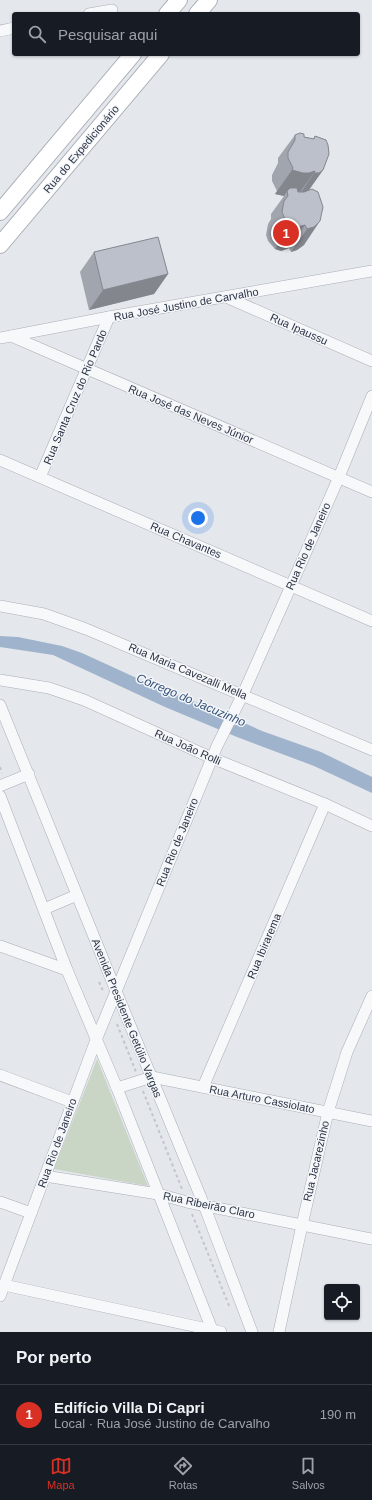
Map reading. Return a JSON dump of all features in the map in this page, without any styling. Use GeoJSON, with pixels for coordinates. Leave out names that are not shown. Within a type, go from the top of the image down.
{"type":"FeatureCollection","features":[{"type":"Feature","properties":{"kind":"main road"},"geometry":{"type":"LineString","coordinates":[[199,12],[209,0]]}},
{"type":"Feature","properties":{"kind":"main road","name":"Rua do Expedicionário"},"geometry":{"type":"LineString","coordinates":[[0,212],[131,56]]}},
{"type":"Feature","properties":{"kind":"main road","name":"Rua do Expedicionário"},"geometry":{"type":"LineString","coordinates":[[0,245],[159,56]]}},
{"type":"Feature","properties":{"kind":"main road"},"geometry":{"type":"LineString","coordinates":[[39,166],[55,180]]}},
{"type":"Feature","properties":{"kind":"street"},"geometry":{"type":"LineString","coordinates":[[97,12],[113,8]]}},
{"type":"Feature","properties":{"kind":"street"},"geometry":{"type":"LineString","coordinates":[[0,31],[12,28]]}},
{"type":"Feature","properties":{"kind":"street","name":"Rua José Justino de Carvalho"},"geometry":{"type":"LineString","coordinates":[[5,337],[372,271]]}},
{"type":"Feature","properties":{"kind":"street","name":"Rua Ipaussu"},"geometry":{"type":"LineString","coordinates":[[226,297],[372,361]]}},
{"type":"Feature","properties":{"kind":"street","name":"Rua Santa Cruz do Rio Pardo"},"geometry":{"type":"LineString","coordinates":[[40,478],[110,317]]}},
{"type":"Feature","properties":{"kind":"street","name":"Rua José das Neves Júnior"},"geometry":{"type":"LineString","coordinates":[[5,337],[87,369],[372,492]]}},
{"type":"Feature","properties":{"kind":"street","name":"Rua Rio de Janeiro"},"geometry":{"type":"LineString","coordinates":[[0,1296],[96,1040],[212,758],[243,694],[291,586],[339,477],[372,396]]}},
{"type":"Feature","properties":{"kind":"street","name":"Rua Chavantes"},"geometry":{"type":"LineString","coordinates":[[0,460],[372,621]]}},
{"type":"Feature","properties":{"kind":"street","name":"Rua Maria Cavezalli Mella"},"geometry":{"type":"LineString","coordinates":[[0,606],[44,614],[86,629],[243,694],[372,750]]}},
{"type":"Feature","properties":{"kind":"street","name":"Rua João Rolli"},"geometry":{"type":"LineString","coordinates":[[0,680],[49,688],[84,700],[212,758],[326,804],[372,826]]}},
{"type":"Feature","properties":{"kind":"street","name":"Avenida Presidente Getúlio Vargas"},"geometry":{"type":"LineString","coordinates":[[0,705],[204,1205],[252,1332]]}},
{"type":"Feature","properties":{"kind":"street"},"geometry":{"type":"LineString","coordinates":[[0,786],[29,774]]}},
{"type":"Feature","properties":{"kind":"street"},"geometry":{"type":"LineString","coordinates":[[0,796],[67,970],[117,1088],[158,1194],[216,1332]]}},
{"type":"Feature","properties":{"kind":"street","name":"Rua Ibirarema"},"geometry":{"type":"LineString","coordinates":[[203,1087],[326,804]]}},
{"type":"Feature","properties":{"kind":"street"},"geometry":{"type":"LineString","coordinates":[[44,909],[77,895]]}},
{"type":"Feature","properties":{"kind":"street"},"geometry":{"type":"LineString","coordinates":[[0,946],[67,970]]}},
{"type":"Feature","properties":{"kind":"street","name":"Rua Jacarezinho"},"geometry":{"type":"LineString","coordinates":[[279,1332],[328,1112],[347,1052],[372,996]]}},
{"type":"Feature","properties":{"kind":"street"},"geometry":{"type":"LineString","coordinates":[[0,1075],[72,1102]]}},
{"type":"Feature","properties":{"kind":"street"},"geometry":{"type":"LineString","coordinates":[[117,1088],[152,1077]]}},
{"type":"Feature","properties":{"kind":"street","name":"Rua Arturo Cassiolato"},"geometry":{"type":"LineString","coordinates":[[152,1077],[372,1121]]}},
{"type":"Feature","properties":{"kind":"street","name":"Rua Ribeirão Claro"},"geometry":{"type":"LineString","coordinates":[[45,1176],[158,1194],[187,1202],[372,1239]]}},
{"type":"Feature","properties":{"kind":"street"},"geometry":{"type":"LineString","coordinates":[[0,1202],[31,1213]]}},
{"type":"Feature","properties":{"kind":"street"},"geometry":{"type":"LineString","coordinates":[[4,1285],[216,1332]]}},
{"type":"Feature","properties":{"kind":"path"},"geometry":{"type":"LineString","coordinates":[[99,980],[232,1312]]}},
{"type":"Feature","properties":{"kind":"green space"},"geometry":{"type":"Polygon","coordinates":[[[97,1059],[148,1186],[54,1169],[97,1059]]]}},
{"type":"Feature","properties":{"kind":"water"},"geometry":{"type":"Polygon","coordinates":[[[0,636],[18,637],[62,646],[82,653],[154,686],[211,708],[262,731],[321,752],[372,777],[372,793],[314,766],[237,737],[165,707],[53,655],[0,647],[0,636]]]}},
{"type":"Feature","properties":{"kind":"building"},"geometry":{"type":"Polygon","coordinates":[[[300,133],[304,134],[304,137],[314,139],[315,136],[326,140],[329,154],[323,170],[319,173],[314,173],[315,171],[303,173],[292,170],[293,168],[288,158],[288,152],[295,140],[295,135],[300,133]]]}},
{"type":"Feature","properties":{"kind":"building"},"geometry":{"type":"Polygon","coordinates":[[[290,188],[297,188],[298,192],[304,192],[312,189],[318,192],[323,207],[320,221],[314,227],[307,229],[305,225],[297,227],[292,226],[284,217],[282,212],[284,201],[288,196],[287,191],[290,188]]]}},
{"type":"Feature","properties":{"kind":"building"},"geometry":{"type":"Polygon","coordinates":[[[158,237],[168,274],[103,290],[94,252],[158,237]]]}},
{"type":"Feature","properties":{"kind":"place","name":"Edifício Villa Di Capri"},"geometry":{"type":"Point","coordinates":[286,233]}},
{"type":"Feature","properties":{"kind":"water label","name":"Córrego do Jacuzinho"},"geometry":{"type":"Point","coordinates":[191,700]}}]}
